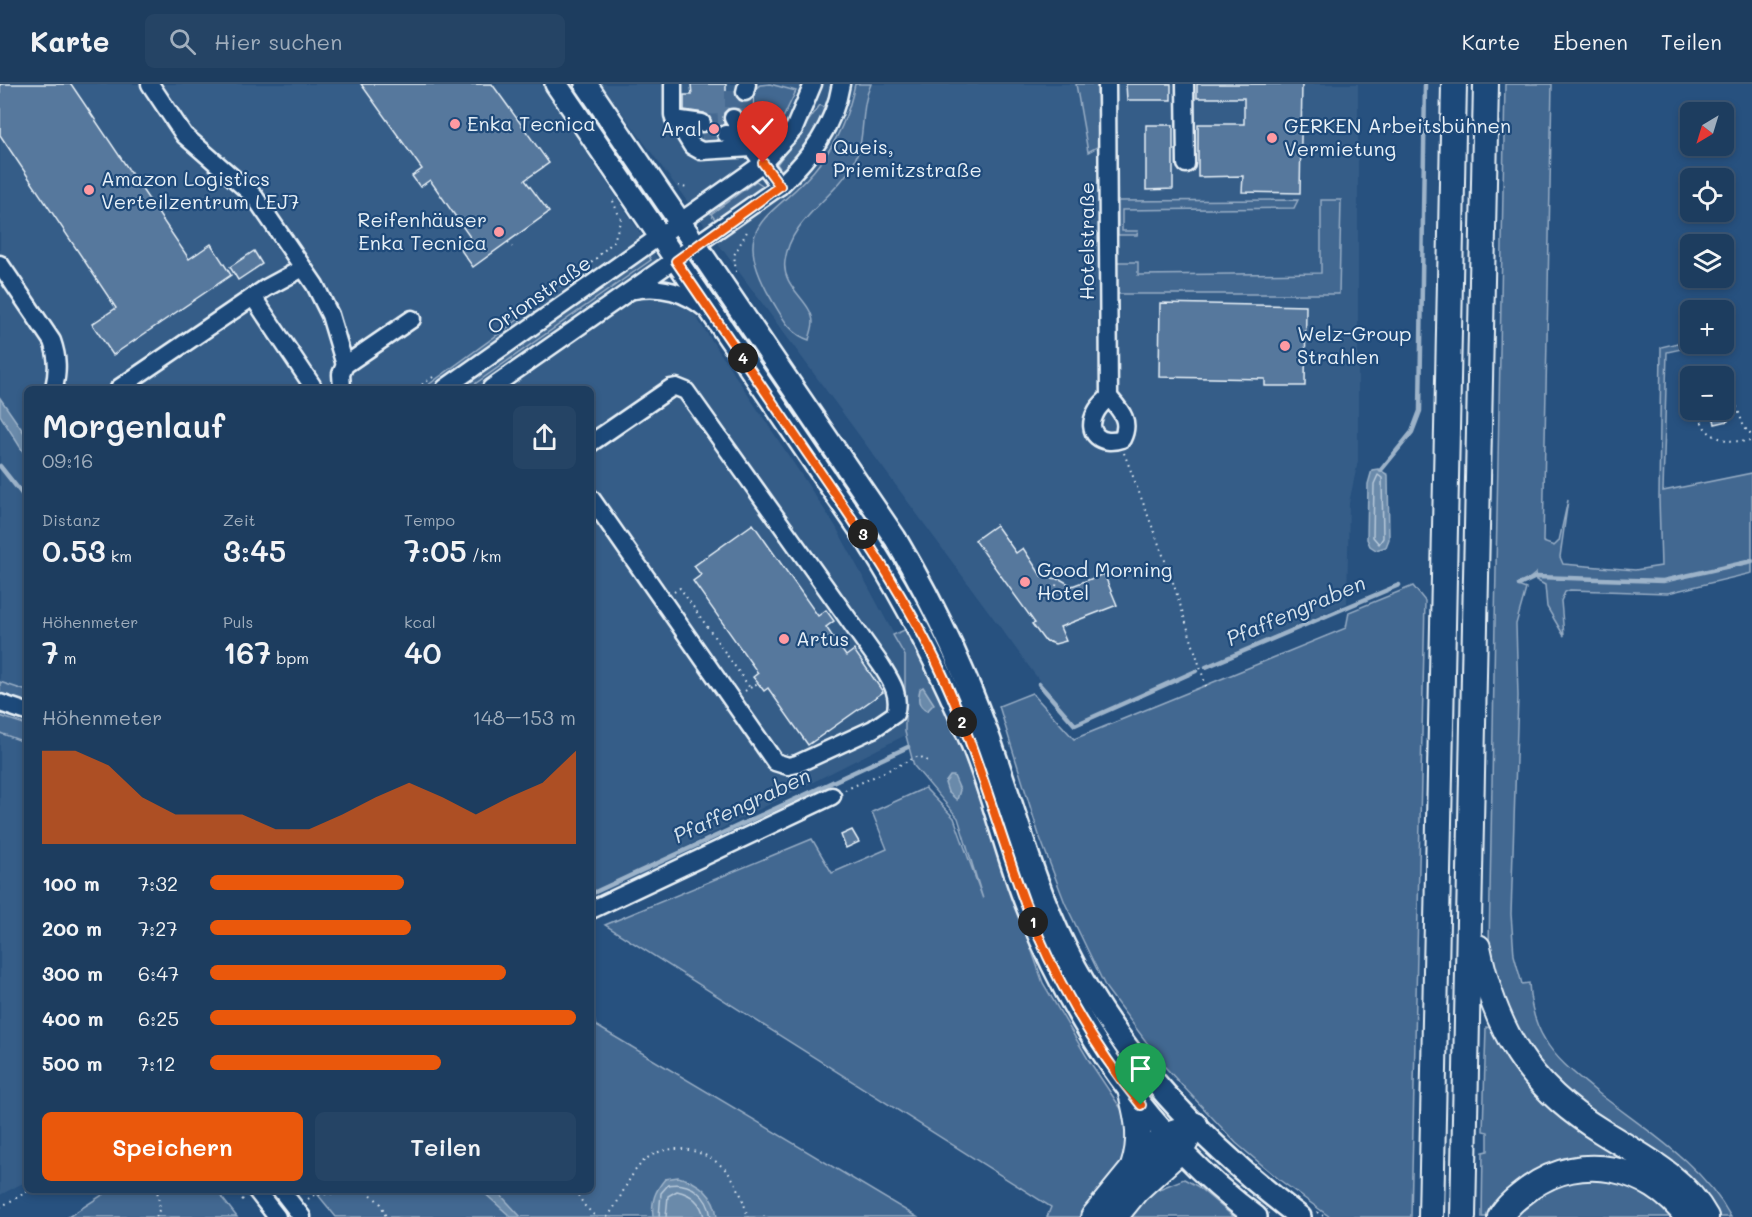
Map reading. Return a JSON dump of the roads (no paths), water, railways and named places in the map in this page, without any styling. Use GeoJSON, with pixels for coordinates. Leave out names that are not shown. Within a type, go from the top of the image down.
{"type":"FeatureCollection","features":[{"type":"Feature","properties":{"kind":"highway"},"geometry":{"type":"LineString","coordinates":[[1431,1215],[1454,84]]}},
{"type":"Feature","properties":{"kind":"highway"},"geometry":{"type":"LineString","coordinates":[[1463,1217],[1486,84]]}},
{"type":"Feature","properties":{"kind":"highway"},"geometry":{"type":"LineString","coordinates":[[1470,906],[1493,1007],[1504,1032],[1529,1072],[1574,1112],[1673,1178],[1689,1192],[1706,1217]]}},
{"type":"Feature","properties":{"kind":"highway"},"geometry":{"type":"LineString","coordinates":[[1131,1093],[1139,1124],[1140,1141],[1133,1168]]}},
{"type":"Feature","properties":{"kind":"highway"},"geometry":{"type":"LineString","coordinates":[[1093,1217],[1133,1168],[1174,1142],[1195,1125]]}},
{"type":"Feature","properties":{"kind":"highway"},"geometry":{"type":"LineString","coordinates":[[1115,1217],[1174,1142]]}},
{"type":"Feature","properties":{"kind":"highway"},"geometry":{"type":"LineString","coordinates":[[1500,1217],[1514,1200],[1552,1175],[1570,1169],[1606,1167],[1643,1178],[1677,1204],[1687,1217]]}},
{"type":"Feature","properties":{"kind":"main road"},"geometry":{"type":"LineString","coordinates":[[556,84],[867,540],[908,606],[937,663],[974,749],[1001,836],[1040,940],[1072,1001],[1131,1093],[1174,1142],[1256,1217]]}},
{"type":"Feature","properties":{"kind":"main road"},"geometry":{"type":"LineString","coordinates":[[585,84],[895,538],[927,593],[957,653],[978,706],[1039,890],[1065,946],[1100,1008],[1135,1058],[1195,1125],[1243,1172],[1300,1217]]}},
{"type":"Feature","properties":{"kind":"street"},"geometry":{"type":"LineString","coordinates":[[150,84],[184,135],[254,196],[303,268],[330,315],[345,365]]}},
{"type":"Feature","properties":{"kind":"street"},"geometry":{"type":"LineString","coordinates":[[673,84],[676,123],[692,146],[701,151],[738,130],[780,186]]}},
{"type":"Feature","properties":{"kind":"street"},"geometry":{"type":"LineString","coordinates":[[494,386],[630,290],[697,247],[780,186],[809,158],[821,139],[840,88],[813,84]]}},
{"type":"Feature","properties":{"kind":"street","name":"Orionstraße"},"geometry":{"type":"LineString","coordinates":[[441,382],[680,222],[763,163],[794,129],[813,84]]}},
{"type":"Feature","properties":{"kind":"street","name":"Hotelstraße"},"geometry":{"type":"LineString","coordinates":[[1107,84],[1109,397]]}},
{"type":"Feature","properties":{"kind":"street"},"geometry":{"type":"LineString","coordinates":[[1185,84],[1186,164]]}},
{"type":"Feature","properties":{"kind":"street"},"geometry":{"type":"LineString","coordinates":[[676,123],[692,135],[702,129]]}},
{"type":"Feature","properties":{"kind":"street"},"geometry":{"type":"LineString","coordinates":[[0,264],[52,341],[57,354],[58,369],[54,386]]}},
{"type":"Feature","properties":{"kind":"street"},"geometry":{"type":"LineString","coordinates":[[122,386],[253,297],[303,268]]}},
{"type":"Feature","properties":{"kind":"street"},"geometry":{"type":"LineString","coordinates":[[630,290],[646,288],[678,292],[713,314]]}},
{"type":"Feature","properties":{"kind":"street"},"geometry":{"type":"LineString","coordinates":[[253,297],[306,386]]}},
{"type":"Feature","properties":{"kind":"street"},"geometry":{"type":"LineString","coordinates":[[342,386],[341,374],[345,365],[412,319]]}},
{"type":"Feature","properties":{"kind":"street"},"geometry":{"type":"LineString","coordinates":[[594,441],[671,388],[676,387],[686,391],[881,665],[896,694],[898,701],[895,714],[873,729],[806,760],[788,766],[775,762],[594,502]]}},
{"type":"Feature","properties":{"kind":"street"},"geometry":{"type":"LineString","coordinates":[[1109,397],[1126,419],[1126,430],[1122,439],[1104,442],[1097,439],[1092,432],[1096,411],[1109,397]]}},
{"type":"Feature","properties":{"kind":"street"},"geometry":{"type":"LineString","coordinates":[[0,702],[24,711]]}},
{"type":"Feature","properties":{"kind":"street"},"geometry":{"type":"LineString","coordinates":[[594,909],[832,796]]}},
{"type":"Feature","properties":{"kind":"street"},"geometry":{"type":"LineString","coordinates":[[258,1193],[278,1217]]}},
{"type":"Feature","properties":{"kind":"street"},"geometry":{"type":"LineString","coordinates":[[283,1193],[298,1212]]}},
{"type":"Feature","properties":{"kind":"water"},"geometry":{"type":"Polygon","coordinates":[[[0,398],[24,433],[24,453],[0,415],[0,398]]]}},
{"type":"Feature","properties":{"kind":"water"},"geometry":{"type":"Polygon","coordinates":[[[1378,469],[1388,475],[1389,539],[1386,547],[1376,550],[1370,546],[1367,539],[1368,484],[1372,470],[1378,469]]]}},
{"type":"Feature","properties":{"kind":"water"},"geometry":{"type":"Polygon","coordinates":[[[923,687],[934,704],[927,711],[921,707],[919,702],[920,689],[923,687]]]}},
{"type":"Feature","properties":{"kind":"water"},"geometry":{"type":"Polygon","coordinates":[[[950,776],[954,776],[960,790],[957,800],[948,792],[945,783],[950,776]]]}},
{"type":"Feature","properties":{"kind":"water"},"geometry":{"type":"Polygon","coordinates":[[[678,1177],[693,1182],[705,1191],[713,1202],[717,1217],[653,1217],[654,1196],[659,1188],[665,1179],[678,1177]]]}},
{"type":"Feature","properties":{"kind":"water"},"geometry":{"type":"Polygon","coordinates":[[[484,1193],[499,1193],[521,1217],[511,1217],[484,1193]]]}},
{"type":"Feature","properties":{"kind":"waterway"},"geometry":{"type":"LineString","coordinates":[[1381,470],[1412,432],[1420,411],[1425,84]]}},
{"type":"Feature","properties":{"kind":"waterway","name":"Pfaffengraben"},"geometry":{"type":"LineString","coordinates":[[0,466],[24,496]]}},
{"type":"Feature","properties":{"kind":"waterway","name":"Pfaffengraben"},"geometry":{"type":"LineString","coordinates":[[1519,585],[1536,577],[1663,581],[1752,561]]}},
{"type":"Feature","properties":{"kind":"waterway","name":"Pfaffengraben"},"geometry":{"type":"LineString","coordinates":[[1206,667],[1399,585]]}},
{"type":"Feature","properties":{"kind":"waterway","name":"Pfaffengraben"},"geometry":{"type":"LineString","coordinates":[[1039,684],[1075,725],[1196,671]]}},
{"type":"Feature","properties":{"kind":"waterway","name":"Pfaffengraben"},"geometry":{"type":"LineString","coordinates":[[594,893],[908,747]]}},
{"type":"Feature","properties":{"kind":"tunnel"},"geometry":{"type":"LineString","coordinates":[[733,91],[733,118]]}},
{"type":"Feature","properties":{"kind":"tunnel"},"geometry":{"type":"LineString","coordinates":[[745,92],[745,119]]}},
{"type":"Feature","properties":{"kind":"tunnel"},"geometry":{"type":"LineString","coordinates":[[702,123],[725,122]]}},
{"type":"Feature","properties":{"kind":"tunnel"},"geometry":{"type":"LineString","coordinates":[[702,135],[726,134]]}},
{"type":"Feature","properties":{"kind":"place","name":"Enka Tecnica"},"geometry":{"type":"Point","coordinates":[455,124]}},
{"type":"Feature","properties":{"kind":"place","name":"Aral"},"geometry":{"type":"Point","coordinates":[714,129]}},
{"type":"Feature","properties":{"kind":"place","name":"GERKEN Arbeitsbühnen Vermietung"},"geometry":{"type":"Point","coordinates":[1272,138]}},
{"type":"Feature","properties":{"kind":"place","name":"Queis, Priemitzstraße"},"geometry":{"type":"Point","coordinates":[821,158]}},
{"type":"Feature","properties":{"kind":"place","name":"Amazon Logistics Verteilzentrum LEJ7"},"geometry":{"type":"Point","coordinates":[89,190]}},
{"type":"Feature","properties":{"kind":"place","name":"Reifenhäuser Enka Tecnica"},"geometry":{"type":"Point","coordinates":[499,232]}},
{"type":"Feature","properties":{"kind":"place","name":"Welz-Group Strahlen"},"geometry":{"type":"Point","coordinates":[1285,346]}},
{"type":"Feature","properties":{"kind":"place","name":"Good Morning Hotel"},"geometry":{"type":"Point","coordinates":[1025,582]}},
{"type":"Feature","properties":{"kind":"place","name":"Artus"},"geometry":{"type":"Point","coordinates":[784,639]}}]}
